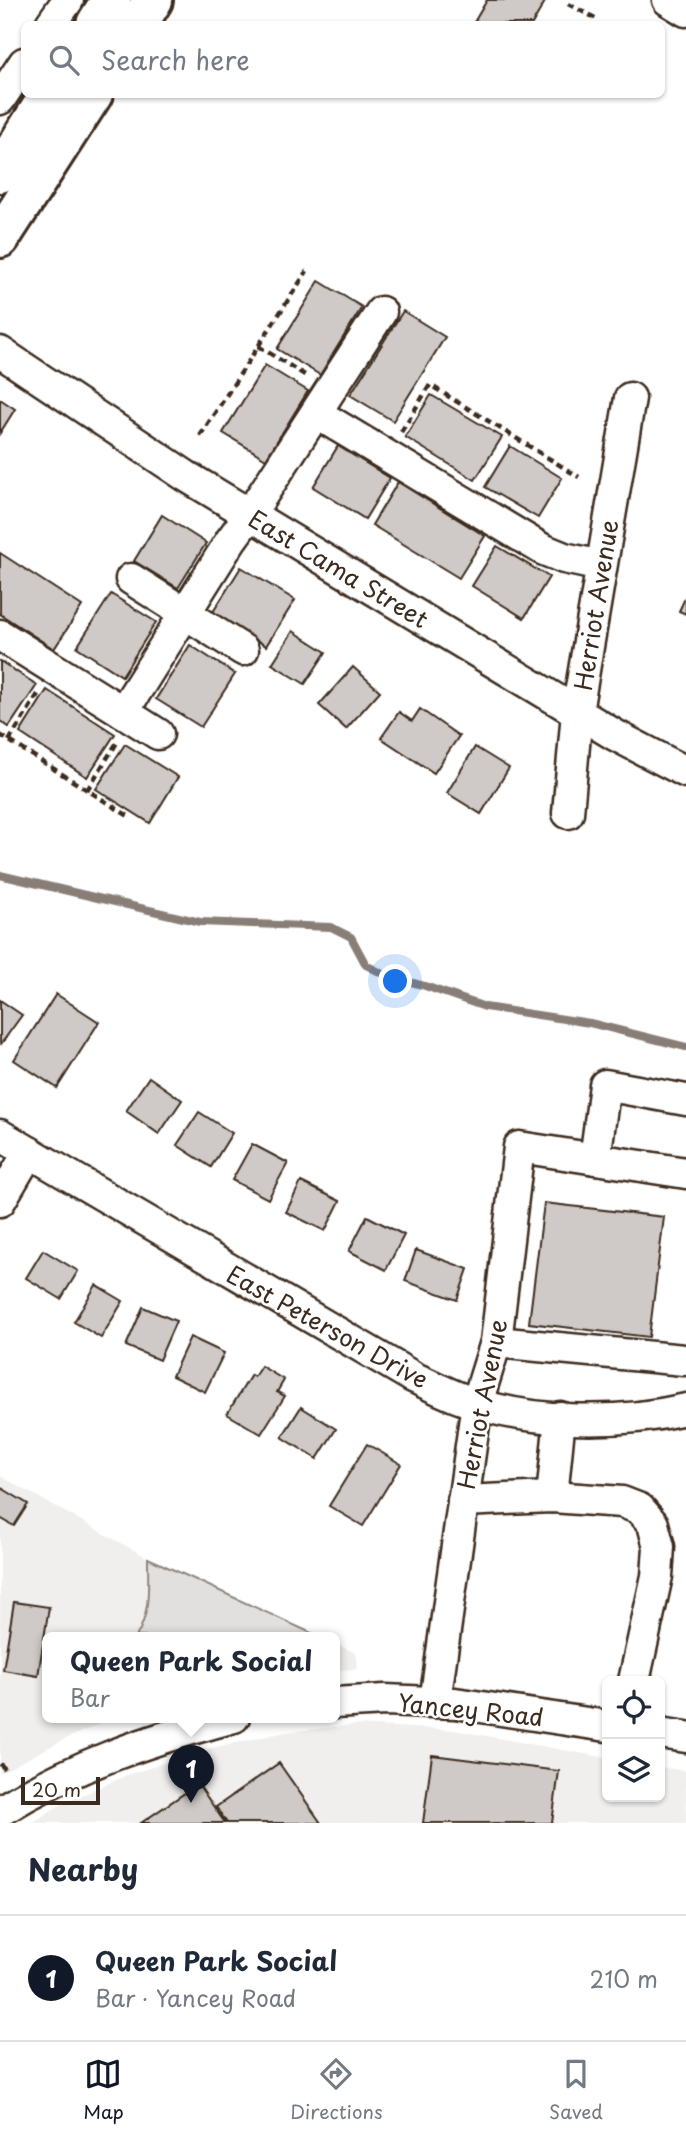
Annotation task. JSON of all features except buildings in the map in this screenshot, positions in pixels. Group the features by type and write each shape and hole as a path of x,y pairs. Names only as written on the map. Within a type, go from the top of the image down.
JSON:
{"main road":[{"path":"98,21 111,0"},
{"path":"140,21 153,0"},
{"path":"0,173 47,98"},
{"path":"1,236 90,98"}],"street":[{"path":"53,21 68,0"},
{"path":"0,99 21,68"},
{"path":"122,723 230,540 250,514 381,312"},
{"name":"East Cama Street","path":"0,352 186,475 615,735 686,772"},
{"name":"Herriot Avenue","path":"568,813 577,712 630,398"},
{"path":"316,413 542,549 564,558 601,566"},
{"path":"131,579 243,650"},
{"path":"0,635 122,723 159,734"},
{"path":"686,1100 605,1085 596,1159 686,1172"},
{"name":"East Peterson Drive","path":"0,1135 413,1377 477,1404 528,1415 560,1417 634,1418 686,1409"},
{"name":"Herriot Avenue","path":"435,1702 477,1404 496,1342 519,1147 596,1159"},
{"path":"0,1201 29,1152"},
{"path":"496,1342 685,1357"},
{"path":"552,1497 560,1417"},
{"path":"463,1501 552,1497 622,1502 640,1509 653,1524 659,1547 657,1576 635,1676"},
{"name":"Yancey Road","path":"340,1703 386,1700 435,1702 602,1725"},
{"path":"0,1811 49,1783 122,1751 212,1723"},
{"path":"665,1734 686,1737"}],"path":[{"path":"568,4 599,20"},
{"path":"201,436 307,271"},
{"path":"258,346 309,378"},
{"path":"399,435 430,385 579,477"},
{"path":"9,741 44,686"},
{"path":"87,790 122,723"},
{"path":"0,735 130,817"},
{"path":"0,1764 5,1769"}],"shaded area":[{"path":"0,1476 148,1558 309,1632 42,1632 42,1723 101,1723 0,1773"},
{"path":"148,1558 309,1632 139,1632 144,1618"},
{"path":"340,1646 356,1653 358,1669 340,1670"},
{"path":"355,1725 454,1730 602,1757 602,1802 665,1802 665,1768 686,1771 686,1823 32,1823 58,1806 127,1775 207,1749 286,1732"}],"waterway":[{"path":"0,875 200,922 331,927 351,937 366,965 385,975 485,1007 590,1023 686,1047"}],"place":[{"name":"Queen Park Social","path":"191,1803"}]}
